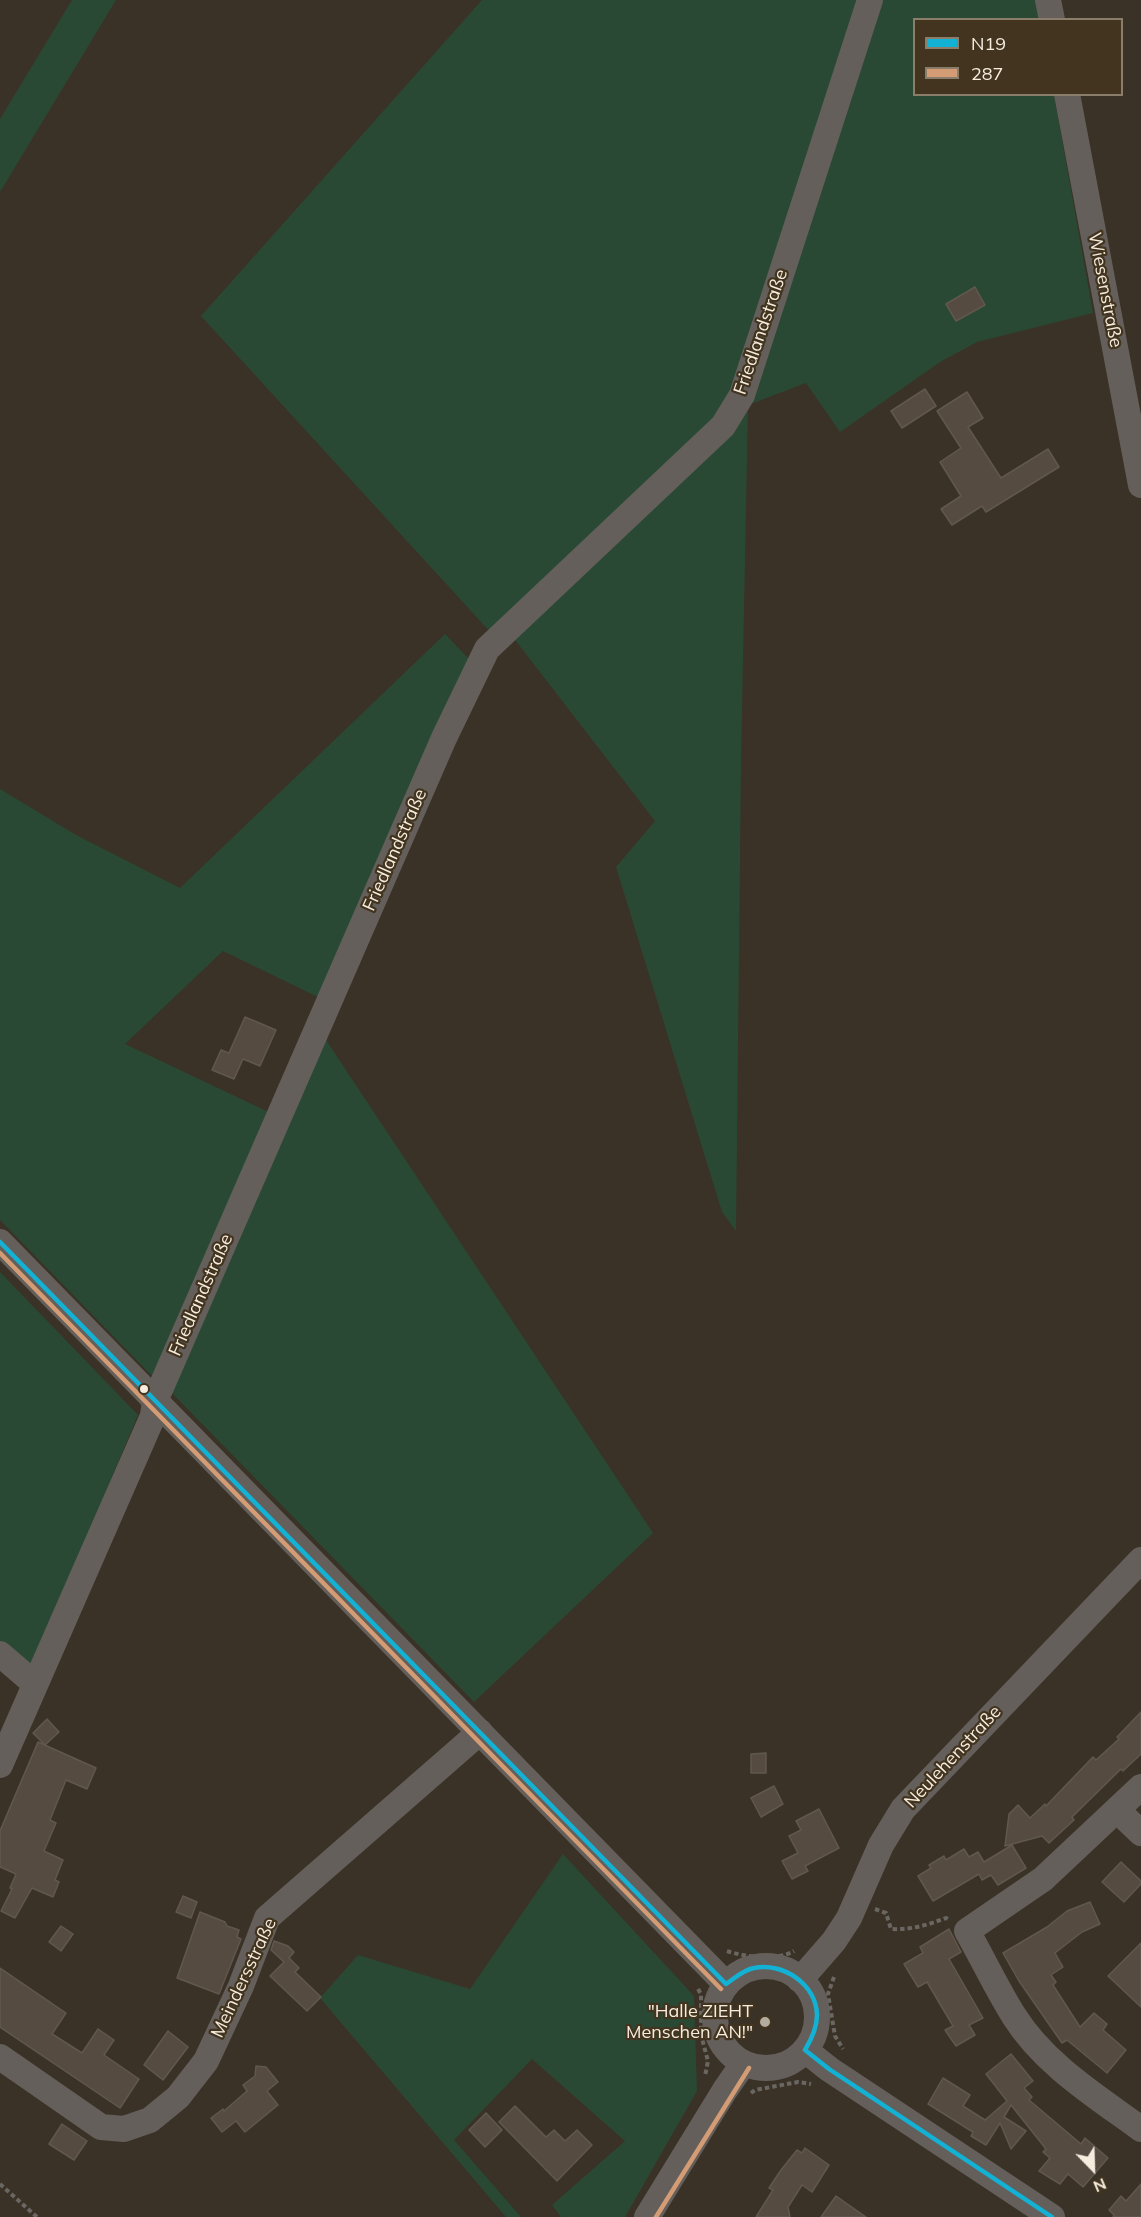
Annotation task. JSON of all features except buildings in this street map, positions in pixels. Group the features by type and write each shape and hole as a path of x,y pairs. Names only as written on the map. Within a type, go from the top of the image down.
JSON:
{"street":[{"name":"Friedlandstraße","path":"0,1765 153,1416 154,1401 444,738 487,649 723,426 742,395 870,0"},
{"path":"1048,0 1052,18"},
{"name":"Wiesenstraße","path":"1066,96 1141,485"},
{"path":"0,1242 726,1984"},
{"name":"Neulehenstraße","path":"800,1980 834,1941 849,1918 881,1845 903,1809 1141,1560"},
{"path":"0,1653 35,1684"},
{"name":"Meindersstraße","path":"0,2057 101,2127 124,2129 150,2120 178,2097 206,2061 241,1986 267,1918 480,1732"},
{"path":"1141,1787 1043,1879 967,1931 1014,2017 1044,2053 1076,2081 1141,2129"},
{"path":"1117,1810 1141,1833"},
{"path":"762,1966 782,1969 800,1980 812,1994 817,2013 814,2033 805,2050 787,2064 765,2068 743,2064 725,2049 715,2028 716,2005 726,1984 742,1972 762,1966"},
{"path":"805,2050 829,2069 1052,2217"},
{"path":"647,2217 743,2064"}],"path":[{"path":"870,1918 874,1909 886,1913 891,1929 905,1929 927,1925 946,1918 967,1931"},
{"path":"727,1951 745,1957 787,1955 800,1947"},
{"path":"840,1968 828,1994 835,2036 843,2049"},
{"path":"695,1982 701,1994 701,2035 708,2061 705,2076"},
{"path":"749,2095 755,2090 798,2082 816,2085"},
{"path":"0,2184 37,2217"}],"green space":[{"path":"72,0 116,0 0,192 0,119"},
{"path":"482,0 859,0 740,374 723,412 492,634 201,316"},
{"path":"877,0 1037,0 1040,18 913,18 913,96 1054,96 1093,313 977,342 940,362 840,432 806,383 748,405 736,1231 722,1212 616,867 655,821 512,636 729,433"},
{"path":"445,634 469,659 324,1000 223,951 125,1044 275,1115 155,1379 0,1220 0,789 76,835 180,888"},
{"path":"326,1040 653,1533 474,1702 169,1390"},
{"path":"0,1272 138,1415 30,1671 0,1643"},
{"path":"563,1854 694,1996 697,2091 625,2217 561,2217 552,2205 625,2141 532,2059 454,2140 521,2217 506,2217 320,1998 358,1955 470,1989"}],"transit line":[{"name":"N19","path":"0,1242 726,1984 743,1972 765,1967 776,1968 796,1978 811,1994 817,2015 813,2033 805,2050 829,2069 1052,2217"},
{"name":"287","path":"0,1253 721,1989"},
{"name":"287","path":"656,2217 749,2068"}],"place":[{"name":"\"Halle ZIEHT Menschen AN!\"","path":"765,2022"}]}
